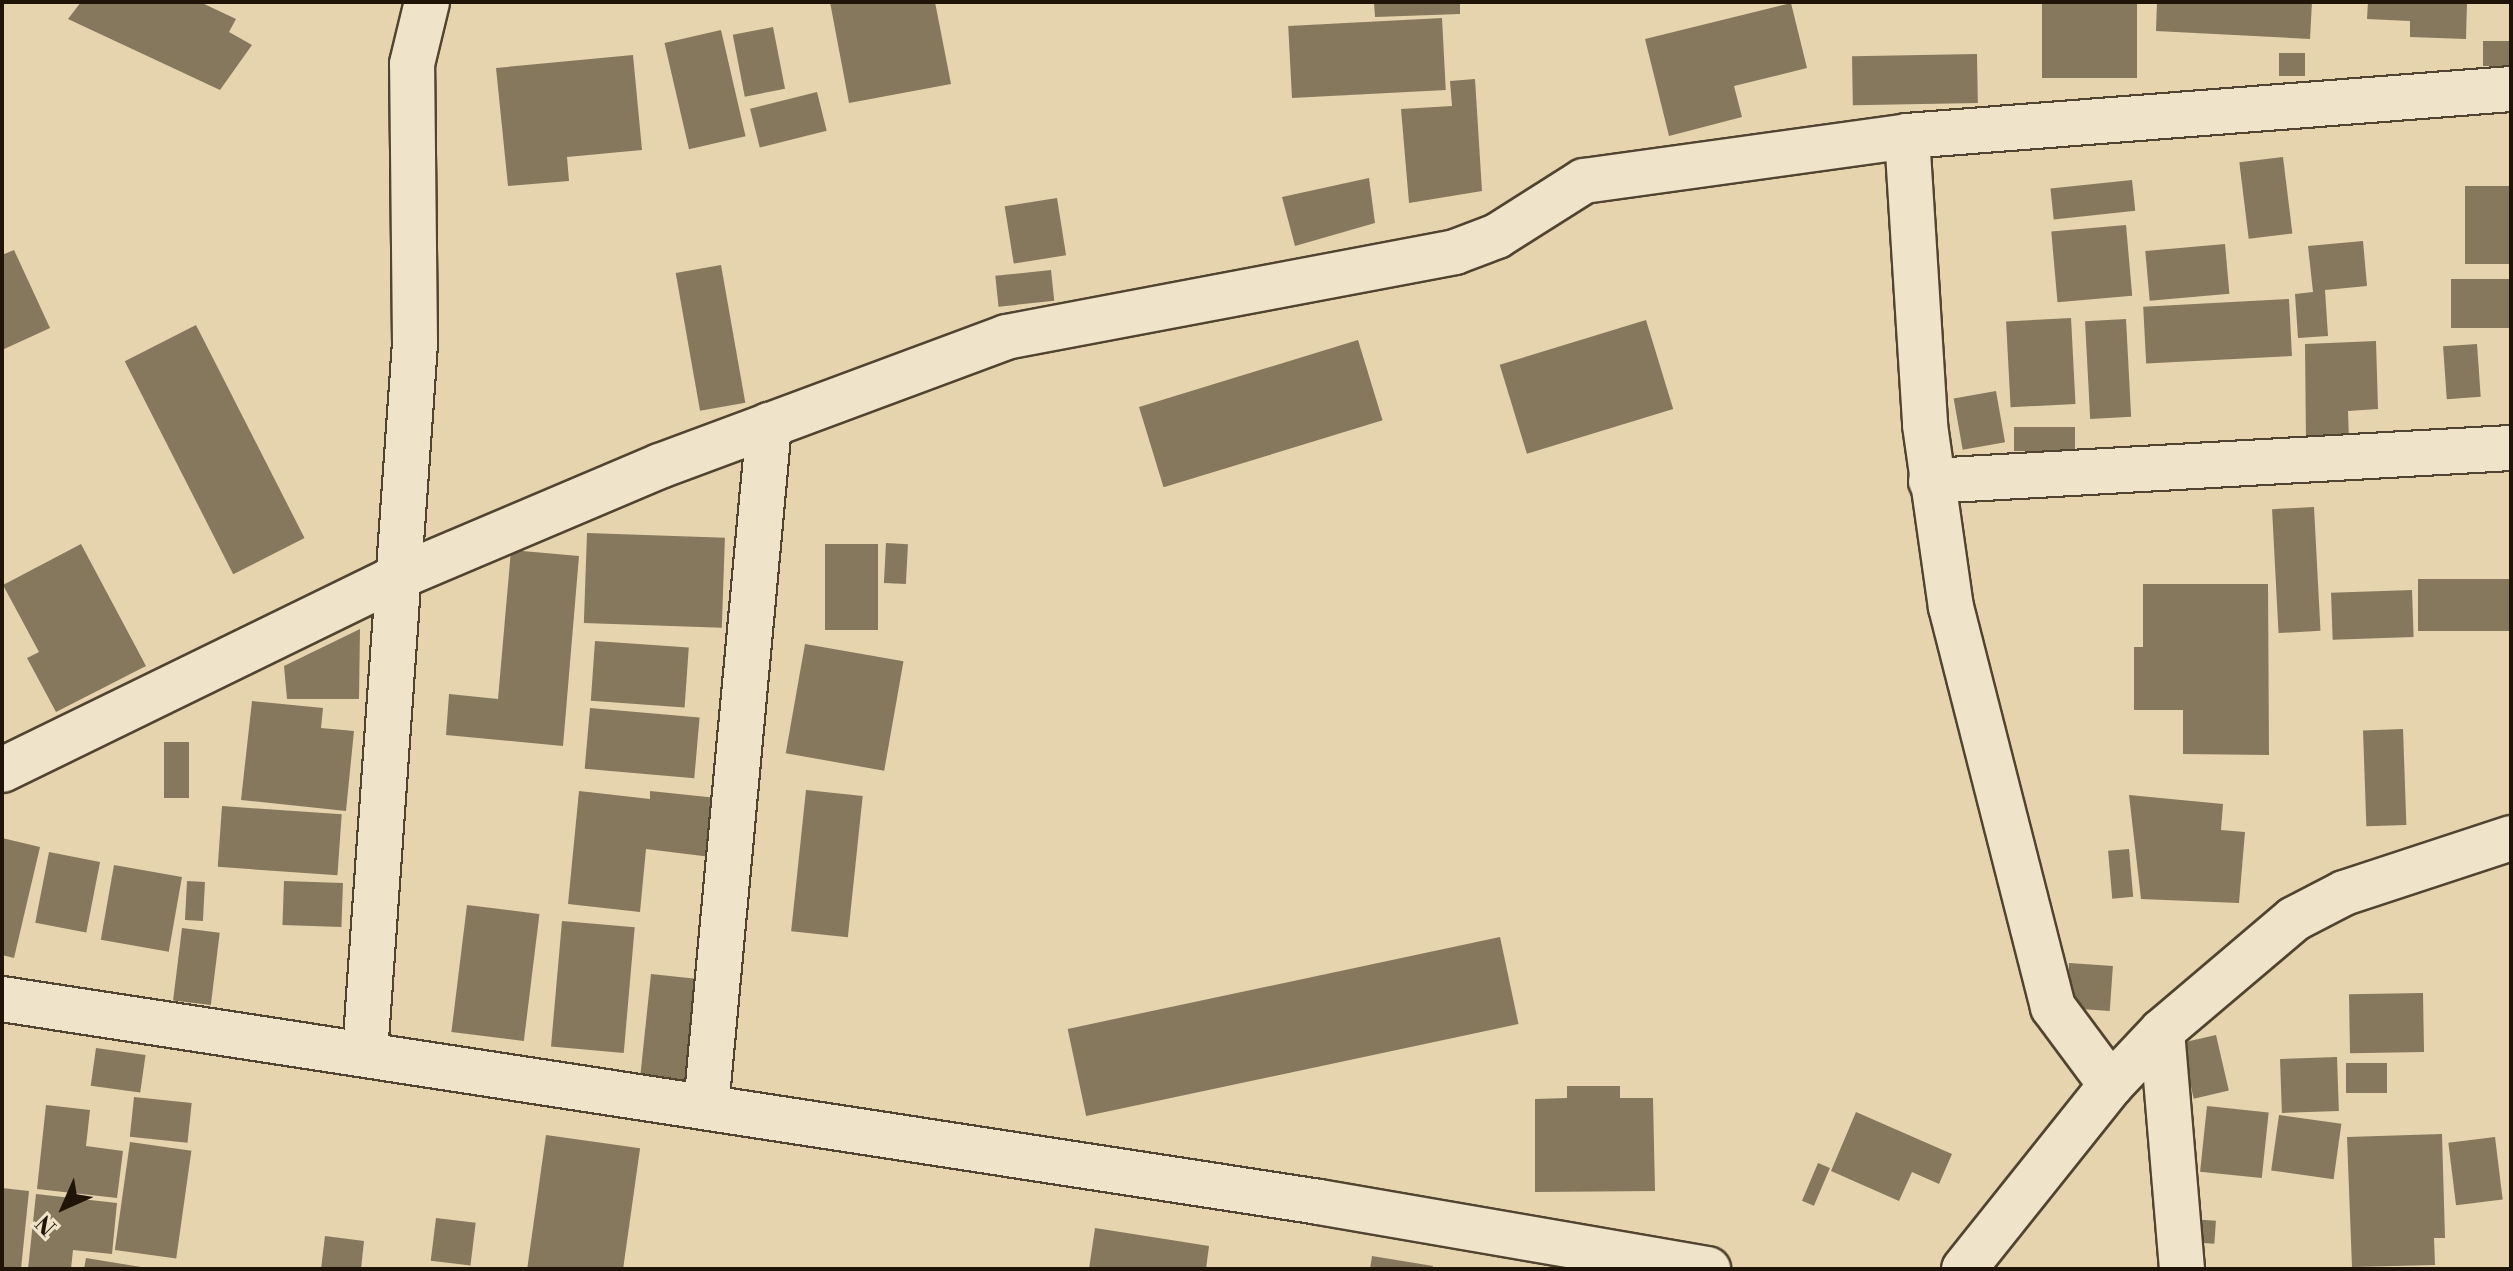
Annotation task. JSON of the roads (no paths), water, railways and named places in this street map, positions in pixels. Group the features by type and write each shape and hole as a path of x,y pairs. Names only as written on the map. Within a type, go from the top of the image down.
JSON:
{"street":[{"path":"365,1053 396,578 415,343 412,64 427,2"},
{"path":"2,770 396,578 769,425 1006,337 1455,252 1497,236 1584,181 1907,136 2511,89"},
{"path":"1907,136 1931,481 1951,607 2053,1007 2111,1085"},
{"path":"706,1107 769,425"},
{"path":"1931,481 2511,448"},
{"path":"1964,1269 2111,1085 2162,1031 2294,919 2344,893 2510,848"},
{"path":"2,999 365,1053 1610,1249 1708,1269"},
{"path":"2162,1031 2182,1269"}]}
